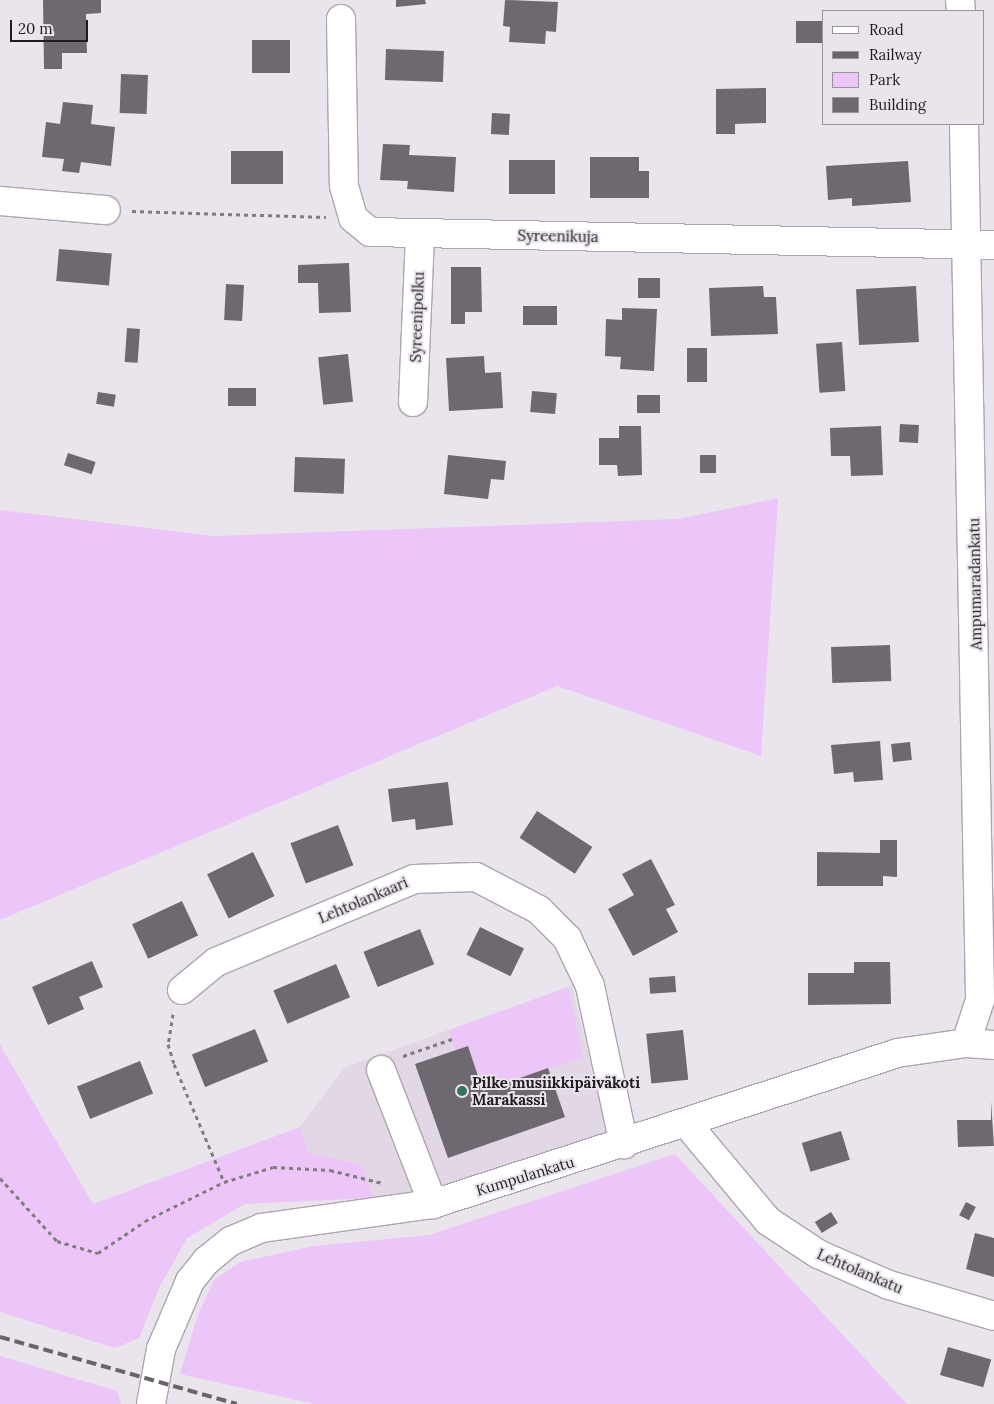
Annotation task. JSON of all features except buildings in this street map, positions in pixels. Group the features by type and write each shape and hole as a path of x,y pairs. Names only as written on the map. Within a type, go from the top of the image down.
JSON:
{"street":[{"path":"341,20 344,186 353,218"},
{"name":"Ampumaradankatu","path":"964,125 981,245 980,1000 966,1043"},
{"path":"0,201 106,210"},
{"name":"Syreenikuja","path":"353,218 370,232 981,245"},
{"name":"Syreenipolku","path":"413,402 420,233"},
{"name":"Lehtolankaari","path":"182,990 216,962 414,879 476,877 539,910 567,938 590,986 624,1144"},
{"name":"Kumpulankatu","path":"150,1404 161,1349 190,1281 206,1261 231,1240 262,1228 426,1206 687,1124 848,1066 897,1053 966,1043 994,1045"},
{"path":"381,1070 426,1206"},
{"name":"Lehtolankatu","path":"687,1124 768,1221 818,1254 889,1285 994,1316"}],"path":[{"path":"106,210 353,218"},
{"path":"182,990 169,1022 168,1044 224,1182"},
{"path":"381,1070 386,1062 452,1039"},
{"path":"0,1178 57,1241 98,1253 145,1221 224,1182 273,1167 330,1170 391,1185 426,1206"}],"shaded area":[{"name":"Pilke musiikkipäiväkoti Marakassi","path":"572,986 607,1133 432,1191 374,1198 361,1164 309,1153 300,1127 345,1067"}],"green space":[{"path":"778,498 761,756 557,686 0,920 0,510 213,536 678,519"},
{"path":"568,987 583,1057 483,1091 468,1046 455,1050 449,1030"},
{"path":"0,1045 93,1204 300,1127 309,1153 361,1164 374,1198 245,1204 187,1238 159,1288 139,1338 115,1348 0,1312"},
{"path":"675,1154 907,1404 314,1404 180,1374 197,1317 214,1280 240,1262 314,1246 429,1235"},
{"path":"0,1356 117,1391 121,1404 0,1404"}],"railway":[{"path":"0,1337 237,1404"}],"place":[{"name":"Pilke musiikkipäiväkoti Marakassi","path":"462,1091"}]}
